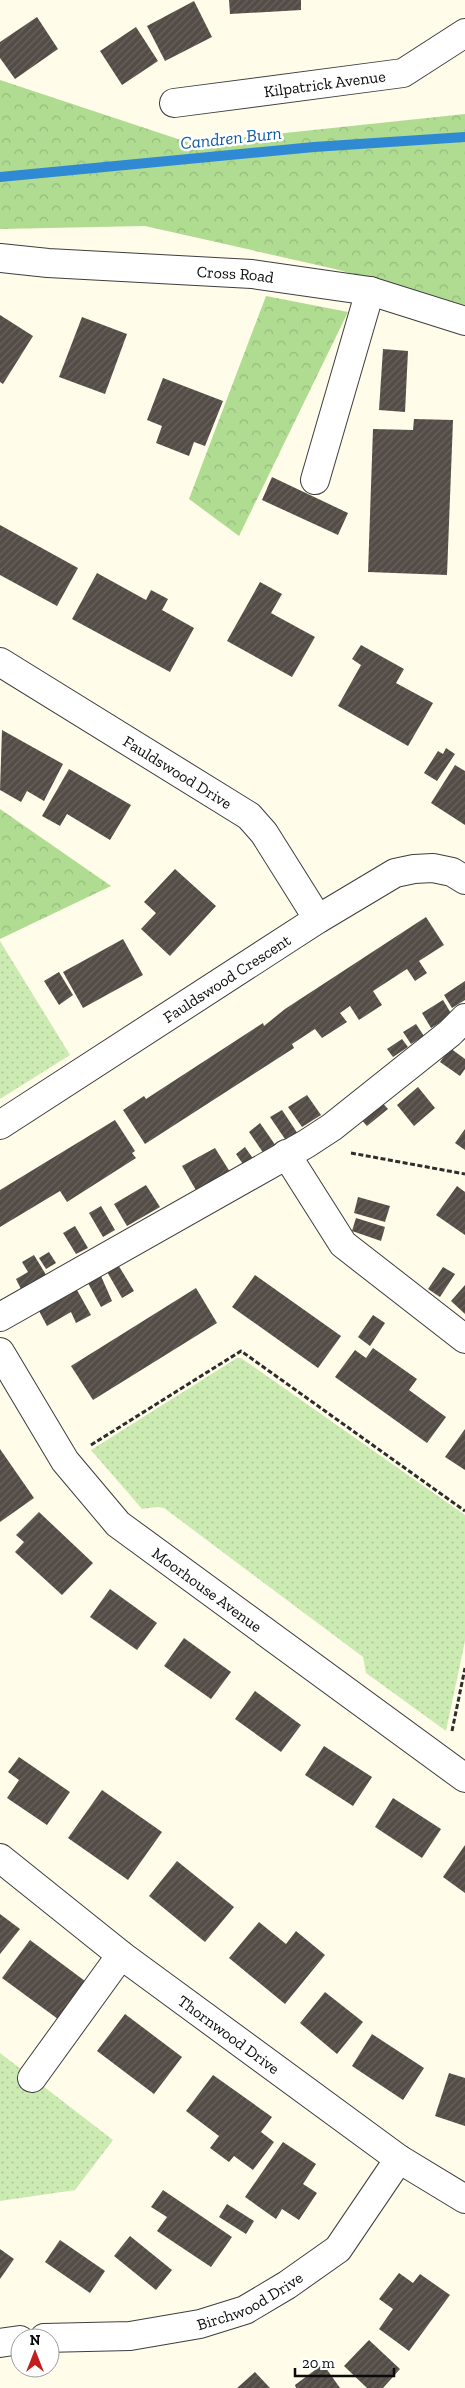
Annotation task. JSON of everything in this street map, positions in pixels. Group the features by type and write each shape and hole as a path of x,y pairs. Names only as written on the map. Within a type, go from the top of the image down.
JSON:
{"street":[{"name":"Kilpatrick Avenue","path":"174,104 404,72 465,33"},
{"name":"Cross Road","path":"0,258 48,263 252,274 370,292 465,321"},
{"path":"315,480 370,292"},
{"name":"Fauldswood Drive","path":"0,662 249,816 264,833 318,919"},
{"name":"Fauldswood Crescent","path":"0,1126 318,919 395,873 433,868 452,872 465,880"},
{"path":"0,1317 332,1127 465,1018"},
{"path":"296,1149 343,1244 465,1339"},
{"name":"Moorhouse Avenue","path":"0,1352 65,1461 118,1524 455,1772"},
{"name":"Thornwood Drive","path":"0,1858 121,1955 398,2159 465,2199"},
{"path":"32,2078 121,1955"},
{"name":"Birchwood Drive","path":"60,2338 130,2336 200,2324 245,2310 287,2285 338,2250 398,2159"}],"path":[{"path":"296,1149 465,1174"},
{"path":"65,1461 241,1351 465,1511"},
{"path":"455,1772 465,1668"}],"green space":[{"path":"0,80 190,143 465,114 465,306 335,269 145,226 0,229"},
{"path":"266,296 348,312 239,536 189,499"},
{"path":"0,809 111,886 0,939"},
{"path":"0,941 70,1055 0,1099"},
{"path":"237,1358 241,1358 465,1515 465,1641 446,1731 366,1673 363,1657 164,1508 142,1509 91,1450"},
{"path":"0,2053 113,2140 75,2190 0,2201"}],"building":[{"path":"229,0 301,0 301,10 230,14"},
{"path":"194,1 212,37 165,61 147,26"},
{"path":"37,17 58,49 15,79 0,58 0,42"},
{"path":"136,27 158,61 122,85 100,51"},
{"path":"0,315 33,336 3,384 0,382"},
{"path":"82,317 127,334 105,394 59,377"},
{"path":"383,349 408,351 405,412 379,410"},
{"path":"163,378 223,401 205,446 194,442 189,456 156,443 162,426 147,420"},
{"path":"414,419 453,420 447,575 368,572 373,429 413,430"},
{"path":"272,477 348,513 338,535 262,500"},
{"path":"0,525 78,568 57,606 0,575"},
{"path":"97,573 146,600 151,590 168,599 162,610 194,628 170,672 72,619"},
{"path":"260,582 282,594 271,613 315,637 292,677 227,641"},
{"path":"361,645 404,669 396,683 433,703 408,746 338,706 361,665 352,659"},
{"path":"2,730 63,764 44,801 27,791 21,802 0,790"},
{"path":"446,748 455,754 437,781 424,773 438,751 443,754"},
{"path":"455,765 465,771 465,825 431,803"},
{"path":"69,769 131,805 110,840 67,814 60,826 42,816"},
{"path":"175,869 216,906 170,956 141,929 156,913 144,902"},
{"path":"426,917 444,945 419,961 427,973 415,981 407,969 373,991 382,1005 359,1020 350,1006 340,1013 347,1022 322,1038 315,1029 292,1044 294,1048 145,1144 123,1110 144,1096 146,1099 263,1023 264,1026 285,1009"},
{"path":"123,939 143,975 83,1008 63,972"},
{"path":"59,972 73,995 59,1005 44,981"},
{"path":"465,981 465,1000 452,1008 444,995"},
{"path":"443,1000 452,1015 431,1028 422,1013"},
{"path":"416,1024 424,1036 411,1044 403,1032"},
{"path":"402,1039 408,1047 393,1057 387,1049"},
{"path":"450,1048 465,1059 465,1069 460,1076 440,1062"},
{"path":"418,1087 435,1108 414,1126 397,1105"},
{"path":"307,1095 321,1115 302,1127 288,1107"},
{"path":"379,1099 388,1109 367,1126 358,1116"},
{"path":"282,1110 298,1134 287,1142 270,1117"},
{"path":"115,1120 135,1151 132,1153 136,1158 67,1202 60,1191 0,1227 0,1190"},
{"path":"260,1123 276,1146 264,1154 249,1132"},
{"path":"465,1129 465,1150 455,1143"},
{"path":"245,1147 254,1160 245,1167 236,1154"},
{"path":"215,1148 230,1172 197,1192 182,1166"},
{"path":"146,1185 160,1207 127,1226 114,1204"},
{"path":"457,1186 465,1192 465,1235 436,1215"},
{"path":"358,1197 390,1206 385,1222 354,1213"},
{"path":"101,1206 115,1230 103,1237 89,1213"},
{"path":"356,1218 385,1227 381,1241 352,1231"},
{"path":"75,1226 88,1248 76,1254 63,1233"},
{"path":"49,1252 56,1263 46,1269 39,1258"},
{"path":"34,1255 48,1278 23,1293 16,1279 28,1272 22,1262"},
{"path":"117,1263 134,1291 122,1298 106,1270"},
{"path":"443,1267 455,1274 440,1297 428,1289"},
{"path":"255,1275 341,1336 318,1368 232,1307"},
{"path":"101,1276 112,1301 101,1307 88,1283"},
{"path":"465,1285 465,1314 451,1301"},
{"path":"196,1288 217,1323 93,1400 71,1366"},
{"path":"77,1290 91,1315 76,1323 71,1312 47,1326 39,1311"},
{"path":"373,1315 385,1323 370,1346 358,1337"},
{"path":"373,1348 417,1379 409,1390 446,1417 427,1443 335,1377 355,1350 366,1358"},
{"path":"465,1429 465,1470 445,1457"},
{"path":"0,1449 34,1498 0,1522"},
{"path":"39,1512 93,1563 62,1595 15,1552 24,1542 16,1535"},
{"path":"110,1589 157,1623 137,1650 90,1617"},
{"path":"184,1638 231,1672 211,1699 164,1666"},
{"path":"255,1691 301,1725 281,1752 235,1719"},
{"path":"324,1746 372,1777 353,1806 305,1775"},
{"path":"19,1757 70,1792 47,1825 7,1798 19,1780 8,1772"},
{"path":"102,1790 162,1832 128,1880 68,1838"},
{"path":"393,1798 441,1829 422,1858 375,1827"},
{"path":"465,1845 465,1893 443,1877"},
{"path":"177,1861 234,1907 205,1942 149,1896"},
{"path":"0,1914 20,1929 0,1954"},
{"path":"259,1922 286,1944 296,1931 325,1955 285,2004 229,1958"},
{"path":"30,1940 89,1984 73,2030 2,1978"},
{"path":"325,1992 363,2022 337,2054 300,2023"},
{"path":"125,2014 182,2057 154,2094 97,2051"},
{"path":"372,2034 424,2068 403,2100 352,2066"},
{"path":"449,2073 465,2078 465,2126 435,2116"},
{"path":"213,2075 272,2117 261,2132 274,2142 253,2170 234,2156 229,2162 210,2148 219,2136 186,2111"},
{"path":"283,2142 316,2164 303,2184 317,2193 299,2220 282,2209 276,2219 245,2197"},
{"path":"163,2190 232,2237 211,2267 157,2231 167,2217 151,2207"},
{"path":"227,2204 254,2221 246,2234 219,2217"},
{"path":"130,2236 172,2270 156,2290 114,2256"},
{"path":"60,2240 105,2271 90,2293 45,2262"},
{"path":"0,2249 14,2259 0,2279"},
{"path":"399,2273 413,2283 420,2274 450,2295 409,2351 379,2329 393,2309 379,2299"},
{"path":"369,2340 400,2369 383,2388 367,2388 344,2366"},
{"path":"323,2364 340,2388 296,2388 295,2385"},
{"path":"255,2372 270,2388 237,2388"}],"waterway":[{"name":"Candren Burn","path":"0,177 314,147 465,137"}]}
